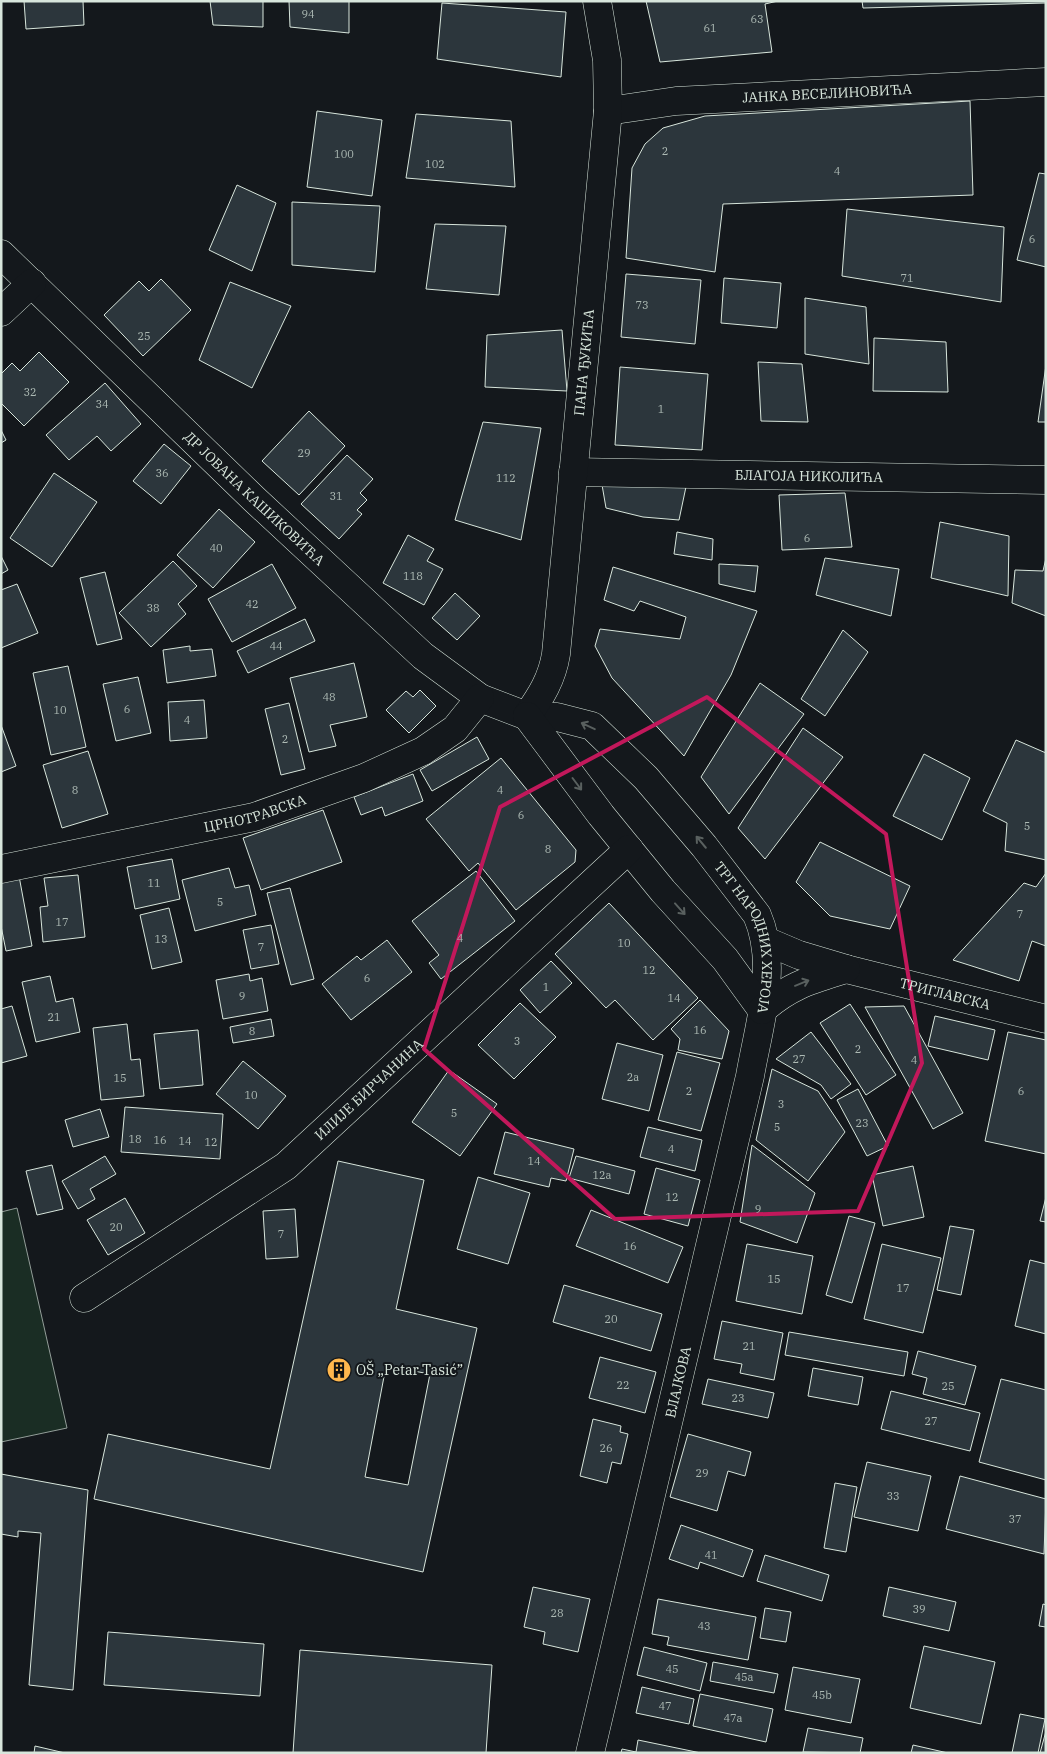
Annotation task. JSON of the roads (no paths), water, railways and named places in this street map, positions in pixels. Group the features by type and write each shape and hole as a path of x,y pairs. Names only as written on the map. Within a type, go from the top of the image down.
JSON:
{"street":[{"name":"ПАНА ЂУКИЋА","path":"527,716 546,688 553,671 573,472 608,111 607,60 597,1"},
{"name":"ЈАНКА ВЕСЕЛИНОВИЋА","path":"608,111 676,101 1046,82"},
{"name":"ДР ЈОВАНА КАШИКОВИЋА","path":"1,254 254,499 416,650 480,698 527,716"},
{"path":"1,312 32,283"},
{"name":"БЛАГОЈА НИКОЛИЋА","path":"573,472 1046,480"},
{"name":"ЦРНОТРАВСКА","path":"1,869 254,817 364,778 423,751 455,729 480,698"},
{"name":"ТРГ НАРОДНИХ ХЕРОЈА","path":"527,716 629,848 725,959 762,1010"},
{"name":"ТРГ НАРОДНИХ ХЕРОЈА","path":"527,716 558,717 592,726 646,778 704,846 757,915 766,941 768,965 762,1010"},
{"name":"ИЛИЈЕ БИРЧАНИНА","path":"84,1298 286,1166 629,848"},
{"name":"ТРИГЛАВСКА","path":"766,941 799,955 846,969 1046,1019"},
{"path":"762,1010 780,993 846,969"},
{"name":"ВЛАЈКОВА","path":"590,1753 745,1095 762,1010"}],"place":[{"name":"OŠ „Petar Tasić”","path":"339,1370"}]}
